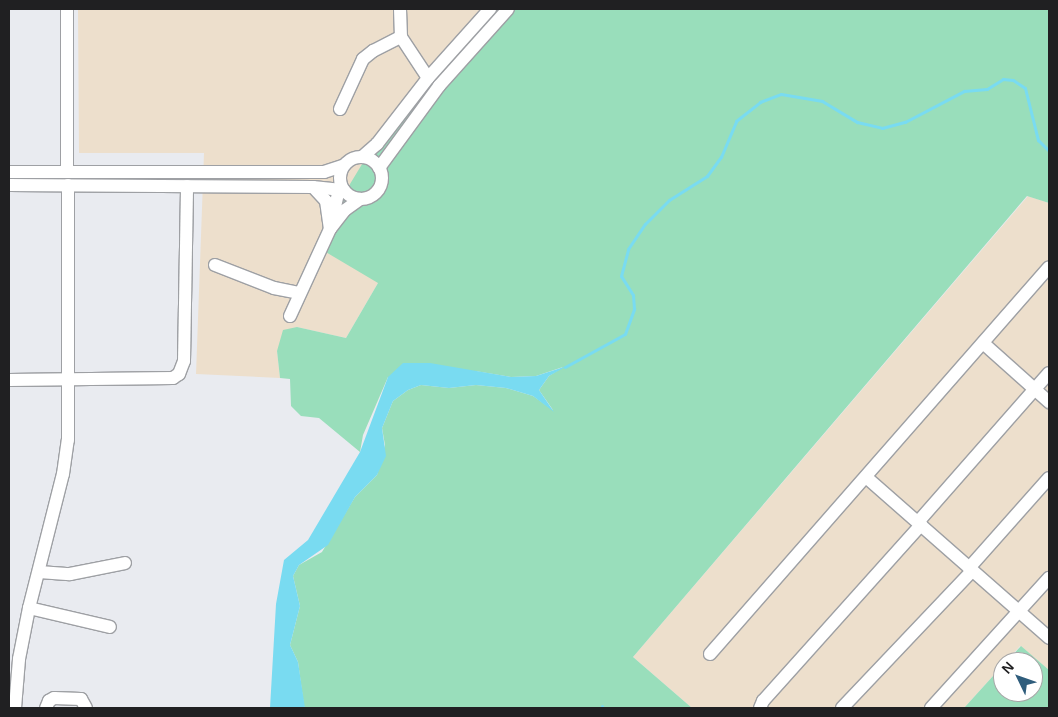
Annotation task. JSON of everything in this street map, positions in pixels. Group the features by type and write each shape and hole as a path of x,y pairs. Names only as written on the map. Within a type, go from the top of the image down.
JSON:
{"street":[{"path":"66,9 67,172"},
{"path":"400,9 400,38 428,78"},
{"path":"362,157 377,144 428,78 490,9"},
{"path":"379,168 439,86 508,9"},
{"path":"340,109 363,60 373,51 400,38"},
{"path":"9,172 324,172 343,166 353,158 362,157 374,162 379,168 381,181 378,189 372,195 360,199 345,210 330,229"},
{"path":"290,316 330,229 341,190 340,178 343,166"},
{"path":"15,708 19,659 28,608 63,474 68,440 68,185"},
{"path":"9,186 313,187 341,190 360,199"},
{"path":"9,380 173,378 183,369 187,186"},
{"path":"313,187 326,201 330,229"},
{"path":"215,265 274,288 299,294"},
{"path":"710,654 1049,267"},
{"path":"982,343 1049,402"},
{"path":"760,708 762,701 919,524 1049,373"},
{"path":"866,478 1049,638"},
{"path":"842,708 970,569 1049,478"},
{"path":"38,572 70,574 125,563"},
{"path":"931,708 1049,578"},
{"path":"28,608 110,627"},
{"path":"46,708 49,701 54,698 81,699 86,708"}],"shaded area":[{"path":"78,9 491,9 378,283 346,338 297,327 277,351 280,378 196,374 204,153 79,153"},
{"path":"1028,196 1049,203 1049,670 1043,665 1043,652 1027,652 1020,646 1015,652 993,652 993,676 964,708 692,708 633,657"}],"green space":[{"path":"491,9 1049,9 1049,203 1027,196 633,657 692,708 305,708 304,706 298,662 290,645 300,606 293,576 299,565 322,552 355,497 377,475 385,445 382,428 393,401 408,390 421,385 449,388 476,385 506,388 533,396 553,410 539,390 549,376 563,367 536,376 511,377 475,371 388,377 363,435 360,452 319,418 301,416 291,406 290,379 280,378 277,351 283,330 297,327 346,338 378,283 324,251 350,184 370,151"},
{"path":"1021,646 1028,652 1015,652"},
{"path":"1043,665 1049,670 1049,708 964,708 993,676 993,702 1043,702"}],"water":[{"path":"403,363 430,363 511,377 536,376 567,366 549,376 539,390 554,412 533,396 506,388 476,385 449,388 421,385 408,390 393,401 382,428 386,456 377,475 355,497 328,545 299,565 293,576 300,606 290,645 298,662 305,708 270,708 276,604 284,560 308,540 360,452 388,377"}],"waterway":[{"path":"565,367 625,334 634,309 633,295 621,276 628,249 645,224 669,200 707,176 721,157 736,121 760,102 781,94 822,101 857,122 882,128 905,122 964,91 987,89 1003,79 1013,80 1025,88 1038,140 1049,151"}]}
